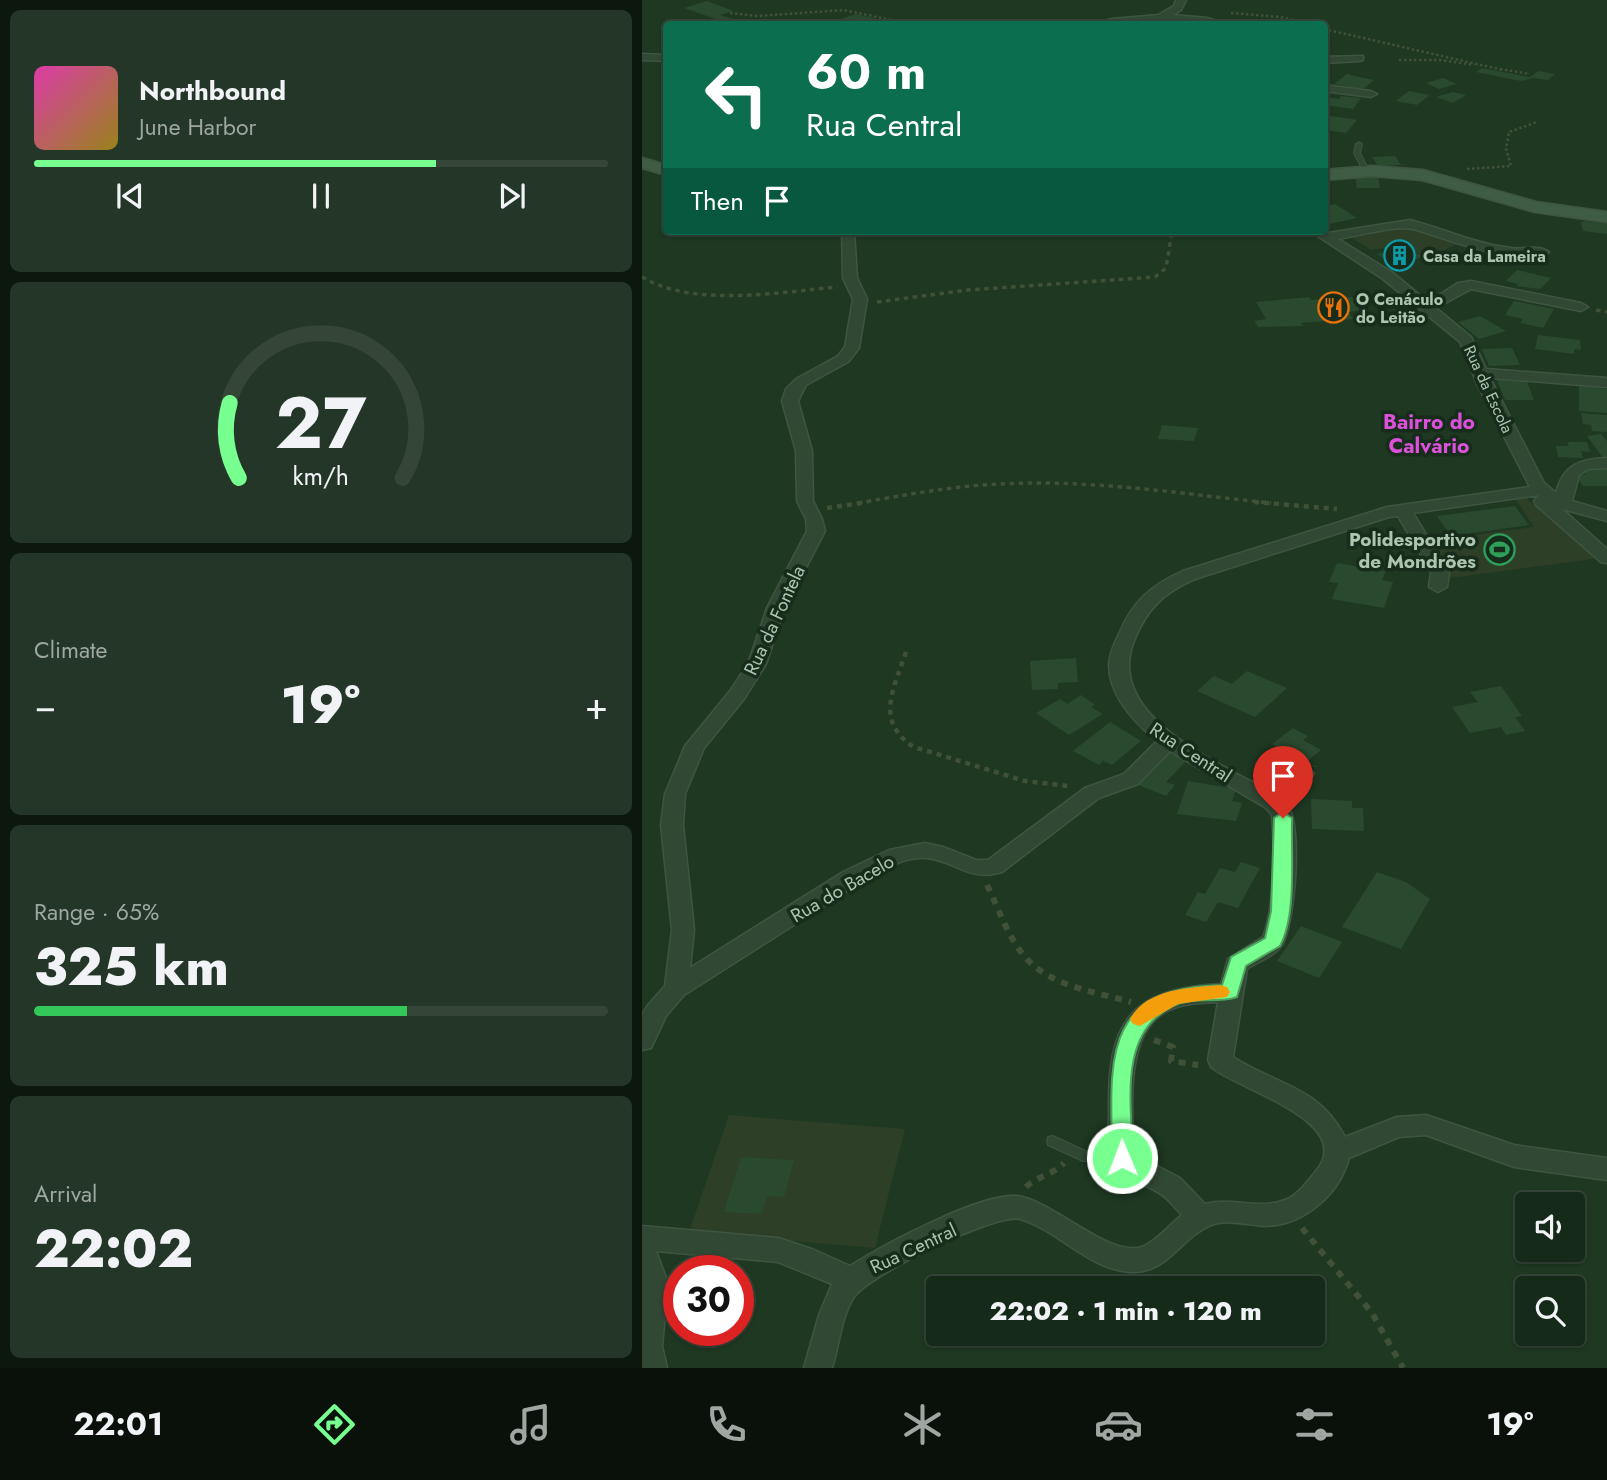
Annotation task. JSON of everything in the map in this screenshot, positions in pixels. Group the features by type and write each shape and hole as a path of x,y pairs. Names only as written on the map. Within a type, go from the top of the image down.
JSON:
{"main road":[{"path":"642,163 663,169"},
{"path":"1328,175 1366,171 1423,175 1535,206 1607,217"}],"street":[{"path":"1157,19 1178,8 1181,0"},
{"path":"1133,21 1200,21"},
{"path":"642,57 663,58"},
{"path":"1328,58 1359,58"},
{"path":"1328,89 1371,94"},
{"path":"1328,233 1410,224 1486,248 1515,253 1542,252"},
{"name":"Rua da Fontela","path":"676,989 683,930 672,825 675,794 695,746 737,695 759,658 776,608 816,530 804,495 804,451 792,413 791,397 804,379 849,354 853,344 859,295 852,285 848,235"},
{"name":"Rua da Escola","path":"1323,235 1388,276 1466,340 1528,471 1542,490 1545,506 1607,558"},
{"path":"1427,307 1463,286 1472,285 1581,307"},
{"path":"1481,373 1607,383"},
{"path":"1563,505 1567,478 1572,470 1583,464 1607,463"},
{"path":"1542,490 1563,505 1607,516"},
{"name":"Rua Central","path":"1277,806 1169,741 1141,716 1126,692 1119,674 1120,653 1137,611 1146,600 1172,583 1214,566 1378,514 1542,490"},
{"path":"1402,509 1440,572 1438,587"},
{"path":"979,869 999,864 1100,790 1131,779 1169,741"},
{"path":"1011,1207 1032,1212 1126,1260 1153,1256 1200,1217 1218,1212 1287,1212 1303,1203 1329,1175 1336,1164 1338,1151 1333,1138 1305,1105 1221,1063 1220,1056 1230,992 1238,962 1269,945 1275,937 1280,911 1284,823 1277,806"},
{"name":"Rua do Bacelo","path":"642,1041 656,1012 676,989 853,878 902,854 932,849 979,869"},
{"path":"1200,1217 1170,1186 1128,1164 1122,1158 1121,1069 1124,1051 1132,1031 1137,1022 1152,1008 1183,994 1230,992"},
{"path":"1338,1151 1397,1128 1427,1125 1514,1156 1607,1169"},
{"name":"Rua Central","path":"818,1368 838,1303 852,1280 867,1268 901,1252 990,1212 1011,1207"},
{"path":"642,1238 778,1250 802,1257 852,1280"},
{"path":"642,1250 654,1283 648,1346 653,1368"}],"lane":[{"path":"1358,144 1357,153 1366,171"},
{"path":"1053,1141 1088,1157 1122,1158"}],"path":[{"path":"730,13 757,16 839,10 895,21"},
{"path":"1328,30 1362,40 1448,55 1503,70"},
{"path":"1399,60 1440,60 1530,74"},
{"path":"1462,169 1511,166 1506,149 1509,132 1537,121"},
{"path":"859,304 968,290 1155,277 1166,268 1171,235"},
{"path":"642,277 658,286 719,295 852,285"},
{"path":"809,511 1015,483 1209,495 1344,510"},
{"path":"906,652 889,708 890,726 901,740 914,747 1025,781 1100,790"},
{"path":"1277,806 1304,795 1312,784 1315,766"},
{"path":"979,869 1020,948 1032,963 1045,973 1074,985 1152,1008"},
{"path":"1132,1031 1172,1047 1171,1061 1208,1066 1220,1056"},
{"path":"1011,1207 1033,1179 1056,1173 1073,1152"},
{"path":"1287,1212 1340,1271 1372,1313 1403,1368"}],"green space":[{"path":"1407,226 1459,243 1426,259 1406,247 1388,251 1382,248 1371,250 1349,236"},
{"name":"Polidesportivo de Mondrões","path":"1523,496 1593,552 1593,559 1450,578 1428,541 1534,527 1514,497"},
{"path":"729,1115 905,1129 875,1248 689,1232"}],"building":[{"path":"707,1 734,11 720,15 733,19 721,21 684,8"},
{"path":"856,14 885,21 834,21"},
{"path":"1482,68 1530,77 1538,71 1555,74 1548,80 1533,78 1521,81 1476,72"},
{"path":"1347,74 1374,80 1363,89 1334,84"},
{"path":"1443,78 1457,84 1439,89 1426,83"},
{"path":"1409,91 1430,95 1417,105 1396,101"},
{"path":"1453,92 1466,95 1453,103 1436,97"},
{"path":"1341,96 1361,98 1353,109 1328,106 1328,98 1339,99"},
{"path":"1328,116 1357,120 1346,133 1328,131"},
{"path":"1395,156 1401,165 1378,166 1372,157"},
{"path":"1355,176 1378,177 1380,188 1357,188"},
{"path":"1335,204 1357,218 1329,224 1328,205"},
{"path":"1581,222 1607,223 1607,234 1583,231"},
{"name":"Casa da Lameira","path":"1406,247 1423,257 1393,265 1377,254"},
{"path":"1517,270 1551,278 1540,289 1517,286 1518,284 1506,281"},
{"path":"1309,297 1311,300 1352,297 1361,310 1349,312 1353,319 1301,323 1303,326 1258,327 1254,321 1266,319 1256,302"},
{"path":"1514,301 1554,309 1543,328 1520,323 1523,319 1505,315"},
{"path":"1480,316 1506,331 1479,339 1458,322"},
{"path":"1538,335 1580,340 1581,350 1574,349 1574,354 1535,349"},
{"path":"1512,348 1520,365 1489,366 1482,349"},
{"path":"1526,379 1534,400 1505,400 1497,380"},
{"path":"1579,386 1607,389 1607,413 1579,411"},
{"path":"1581,413 1607,415 1607,432 1592,431 1591,425 1583,424"},
{"path":"1162,425 1198,428 1194,441 1158,439"},
{"path":"1601,434 1607,441 1607,457 1603,458 1587,436"},
{"path":"1567,442 1587,442 1590,452 1581,451 1583,458 1558,457 1556,446 1569,446"},
{"path":"1607,468 1607,486 1583,486 1576,477 1586,474 1583,471"},
{"path":"1515,506 1529,525 1451,536 1437,516"},
{"path":"1337,563 1386,571 1382,580 1393,582 1384,608 1332,599 1338,583 1329,582"},
{"path":"1076,658 1078,682 1058,683 1058,689 1032,690 1030,661"},
{"path":"1247,671 1287,688 1255,717 1197,691 1214,676 1232,684"},
{"path":"1501,686 1522,716 1515,717 1525,731 1506,735 1501,727 1470,733 1452,707 1478,702 1470,692"},
{"path":"1081,695 1095,705 1091,707 1103,714 1069,735 1036,713 1060,699 1067,704"},
{"path":"1110,722 1141,741 1112,765 1103,761 1099,765 1073,751"},
{"path":"1293,728 1308,736 1303,740 1321,750 1305,763 1272,744"},
{"path":"1168,750 1189,758 1166,782 1175,785 1166,796 1136,784"},
{"path":"1188,781 1236,789 1232,801 1242,803 1236,821 1177,814"},
{"path":"1311,799 1352,801 1352,808 1363,808 1364,831 1312,829"},
{"path":"1241,862 1260,868 1238,908 1218,902 1206,922 1185,915 1198,892 1205,894 1220,868 1235,872"},
{"path":"1377,872 1406,882 1430,899 1401,949 1342,927"},
{"path":"1301,926 1342,942 1319,978 1277,961"},
{"path":"741,1157 794,1160 784,1197 767,1196 762,1214 724,1212"}],"slow traffic":[{"path":"1140,1019 1166,1000 1190,993 1220,992"}],"place":[{"name":"Casa da Lameira","path":"1400,256"},
{"name":"O Cenáculo do Leitão","path":"1333,308"},
{"name":"Polidesportivo de Mondrões","path":"1499,550"}],"district":[{"name":"Bairro do Calvário","path":"1429,434"}],"route":[{"path":"1122,1158 1121,1069 1130,1035 1142,1016 1166,1000 1190,993 1230,992 1238,962 1273,941 1280,911 1283,818"}]}
